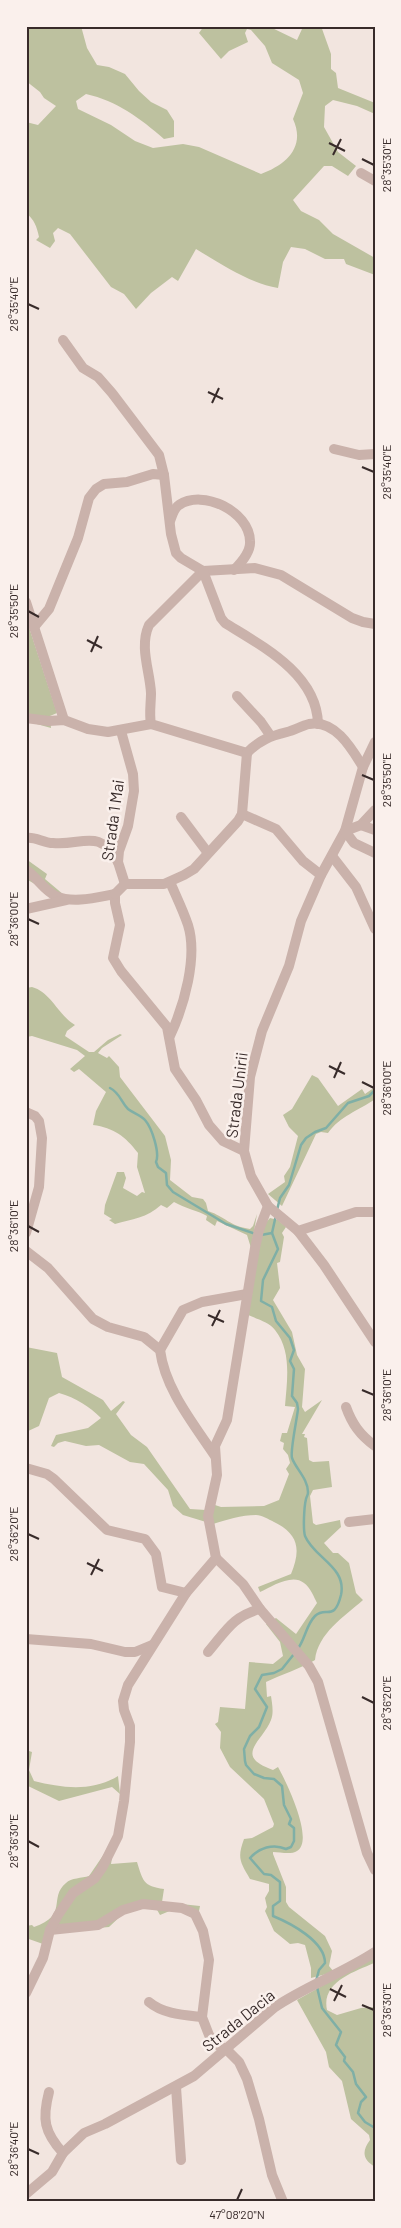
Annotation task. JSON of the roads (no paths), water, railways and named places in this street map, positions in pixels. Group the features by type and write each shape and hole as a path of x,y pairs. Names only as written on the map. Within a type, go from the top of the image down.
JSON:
{"street":[{"path":"361,173 375,181"},
{"path":"63,340 83,368 98,377 112,393 160,455 169,523 176,552 181,558 203,571 254,568 281,575 352,618 375,624"},
{"path":"334,449 359,455 375,454"},
{"path":"34,627 48,609 78,538 89,498 96,489 104,484 127,482 152,474 164,475"},
{"path":"169,523 177,506 192,499 203,500 231,510 241,519 248,530 251,542 241,562 234,570"},
{"path":"203,571 221,618 225,623 294,670 310,695 316,709 318,724"},
{"path":"151,724 151,694 144,649 147,630 149,625 203,571"},
{"path":"26,602 64,720"},
{"path":"236,696 261,722 270,735"},
{"path":"26,718 49,721 64,720 99,731 122,731 151,724 247,753"},
{"path":"322,875 303,861 276,829 242,814 247,753 270,735 289,732 309,724 318,724 332,729 340,735 363,767"},
{"name":"Strada 1 Mai","path":"122,731 133,774 134,791 128,826 119,851 118,862 125,884"},
{"name":"Strada Unirii","path":"375,742 363,767 345,831 301,921 289,966 262,1031 253,1061 245,1119 244,1151 251,1176 268,1206 298,1231 324,1265 375,1342"},
{"path":"375,810 361,825 345,831 354,843 375,853"},
{"name":"Strada 1 Mai","path":"115,894 125,884 170,882 194,869 238,821 242,814"},
{"path":"181,817 208,853"},
{"path":"361,825 375,830"},
{"path":"26,838 31,837 51,843 83,839 96,841 112,851 118,862"},
{"path":"332,856 356,887 375,929"},
{"path":"26,870 56,896 69,899 85,899 115,894 120,925 113,958 121,971 162,1019 170,1036 175,1069 196,1100 209,1125 223,1141 244,1151"},
{"path":"170,882 188,926 191,946 189,971 181,1010 170,1036"},
{"path":"26,909 69,899"},
{"path":"26,1112 35,1116 40,1121 42,1138 39,1187 26,1233"},
{"path":"268,1206 258,1235 228,1414 216,1446 216,1480 208,1516 216,1558 243,1584 260,1610 309,1666 318,1682 371,1851 375,1870"},
{"path":"298,1231 356,1212 375,1212"},
{"path":"26,1252 48,1268 93,1319 108,1327 144,1337 160,1350"},
{"path":"215,1456 194,1427 182,1406 162,1363 160,1350 183,1310 202,1302 247,1294"},
{"path":"346,1407 350,1420 360,1434 375,1446"},
{"path":"26,1468 47,1474 54,1479 107,1530 145,1539 156,1554 162,1587 186,1593"},
{"path":"349,1522 375,1519"},
{"path":"26,1992 43,1958 50,1930 66,1902 73,1894 94,1878 102,1868 118,1836 124,1801 130,1742 130,1726 123,1701 128,1685 186,1593 216,1558"},
{"path":"208,1652 237,1618 246,1613 260,1610"},
{"path":"26,1639 91,1644 125,1652 135,1652 152,1645"},
{"path":"50,1930 98,1925 123,1910 143,1904 190,1910 199,1919 208,1951 209,1968 202,2017 209,2035 216,2044 239,2062 247,2079 259,2119 272,2175 283,2202"},
{"name":"Strada Dacia","path":"26,2194 52,2172 63,2153 84,2133 194,2076 290,1998 351,1967 375,1952"},
{"path":"149,2002 155,2007 168,2012 202,2017"},
{"path":"176,2087 181,2160"},
{"path":"49,2092 44,2121 52,2140 63,2153"}],"waterway":[{"path":"110,1088 116,1092 128,1109 148,1124 156,1147 156,1162 158,1167 166,1173 167,1185 173,1192 226,1224 256,1234"},
{"path":"277,1210 280,1198 289,1185 301,1145 306,1138 326,1128 348,1103 369,1096 375,1090"},
{"path":"276,1215 272,1233 278,1249 263,1280 261,1301 272,1307 276,1321 290,1338 294,1350 290,1361 294,1369 292,1396 297,1403 298,1409 292,1458 307,1487 308,1493 304,1512 305,1536 315,1551 335,1570 342,1585 336,1609 330,1612 319,1613 315,1616 297,1650"},
{"path":"261,1235 272,1233"},
{"path":"294,1654 282,1669 274,1673 262,1675 255,1689 267,1707 259,1727 250,1736 244,1749 246,1765 254,1774 274,1779 282,1786 284,1805 291,1819 289,1824 294,1828 294,1841 291,1847 286,1849 276,1846 266,1848 250,1858 264,1874 271,1875 280,1882 280,1901 273,1906 273,1916 297,1928 319,1947 325,1963 319,1970 316,1981"},
{"path":"317,1987 322,2008 341,2032 336,2045 345,2057 344,2061 353,2072 356,2084 366,2097 361,2102 358,2113 365,2122 375,2128"}]}
